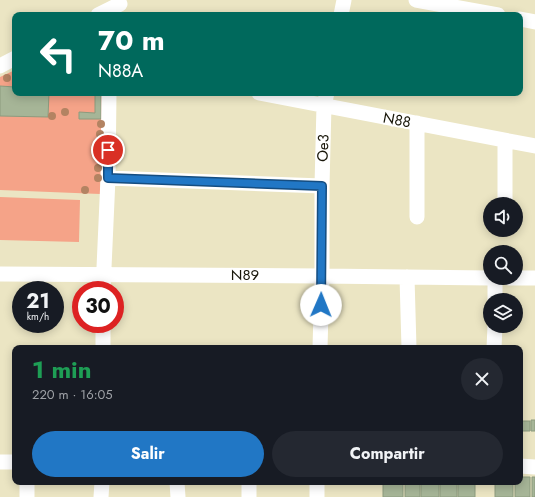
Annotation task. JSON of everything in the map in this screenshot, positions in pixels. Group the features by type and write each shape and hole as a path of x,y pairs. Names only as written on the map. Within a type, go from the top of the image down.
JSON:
{"street":[{"path":"342,12 344,0"},
{"path":"416,0 482,12"},
{"path":"105,12 120,6"},
{"path":"523,20 535,22"},
{"path":"0,66 12,60"},
{"path":"103,281 108,178 109,96"},
{"name":"N88","path":"292,96 326,99 417,124 535,146"},
{"name":"Oe3","path":"320,345 322,186 326,99"},
{"path":"417,124 417,217"},
{"path":"504,141 505,197"},
{"path":"108,178 322,186"},
{"name":"N89","path":"0,274 483,278"},
{"path":"407,277 409,345"},
{"path":"523,278 535,278"},
{"path":"103,333 103,345"},
{"path":"494,345 495,333"},
{"path":"0,462 12,462"},
{"path":"523,466 535,467"},
{"path":"27,485 27,497"},
{"path":"101,497 102,485"},
{"path":"177,485 178,497"},
{"path":"249,485 249,497"},
{"path":"317,485 317,497"}],"shaded area":[{"path":"12,71 12,96 104,96 100,194 0,190 0,77"},
{"path":"0,197 80,200 79,242 0,240"}],"building":[{"path":"0,86 12,87 12,96 49,96 48,117 0,116"},
{"path":"95,96 101,96 101,119 79,119 79,112 95,113"},
{"path":"531,420 535,420 535,431 531,431"},
{"path":"523,421 530,421 530,431 523,431"},
{"path":"523,477 530,477 530,497 515,497 515,485 523,485"},
{"path":"532,477 535,477 535,497 532,497"},
{"path":"383,485 403,485 403,497 383,497"},
{"path":"405,485 420,485 420,497 405,497"},
{"path":"421,485 439,485 439,497 421,497"},
{"path":"440,485 457,485 457,497 440,497"},
{"path":"458,485 475,485 475,497 458,497"},
{"path":"495,485 513,485 513,497 495,497"}],"route":[{"path":"108,150 108,178 322,186 321,305"}]}
